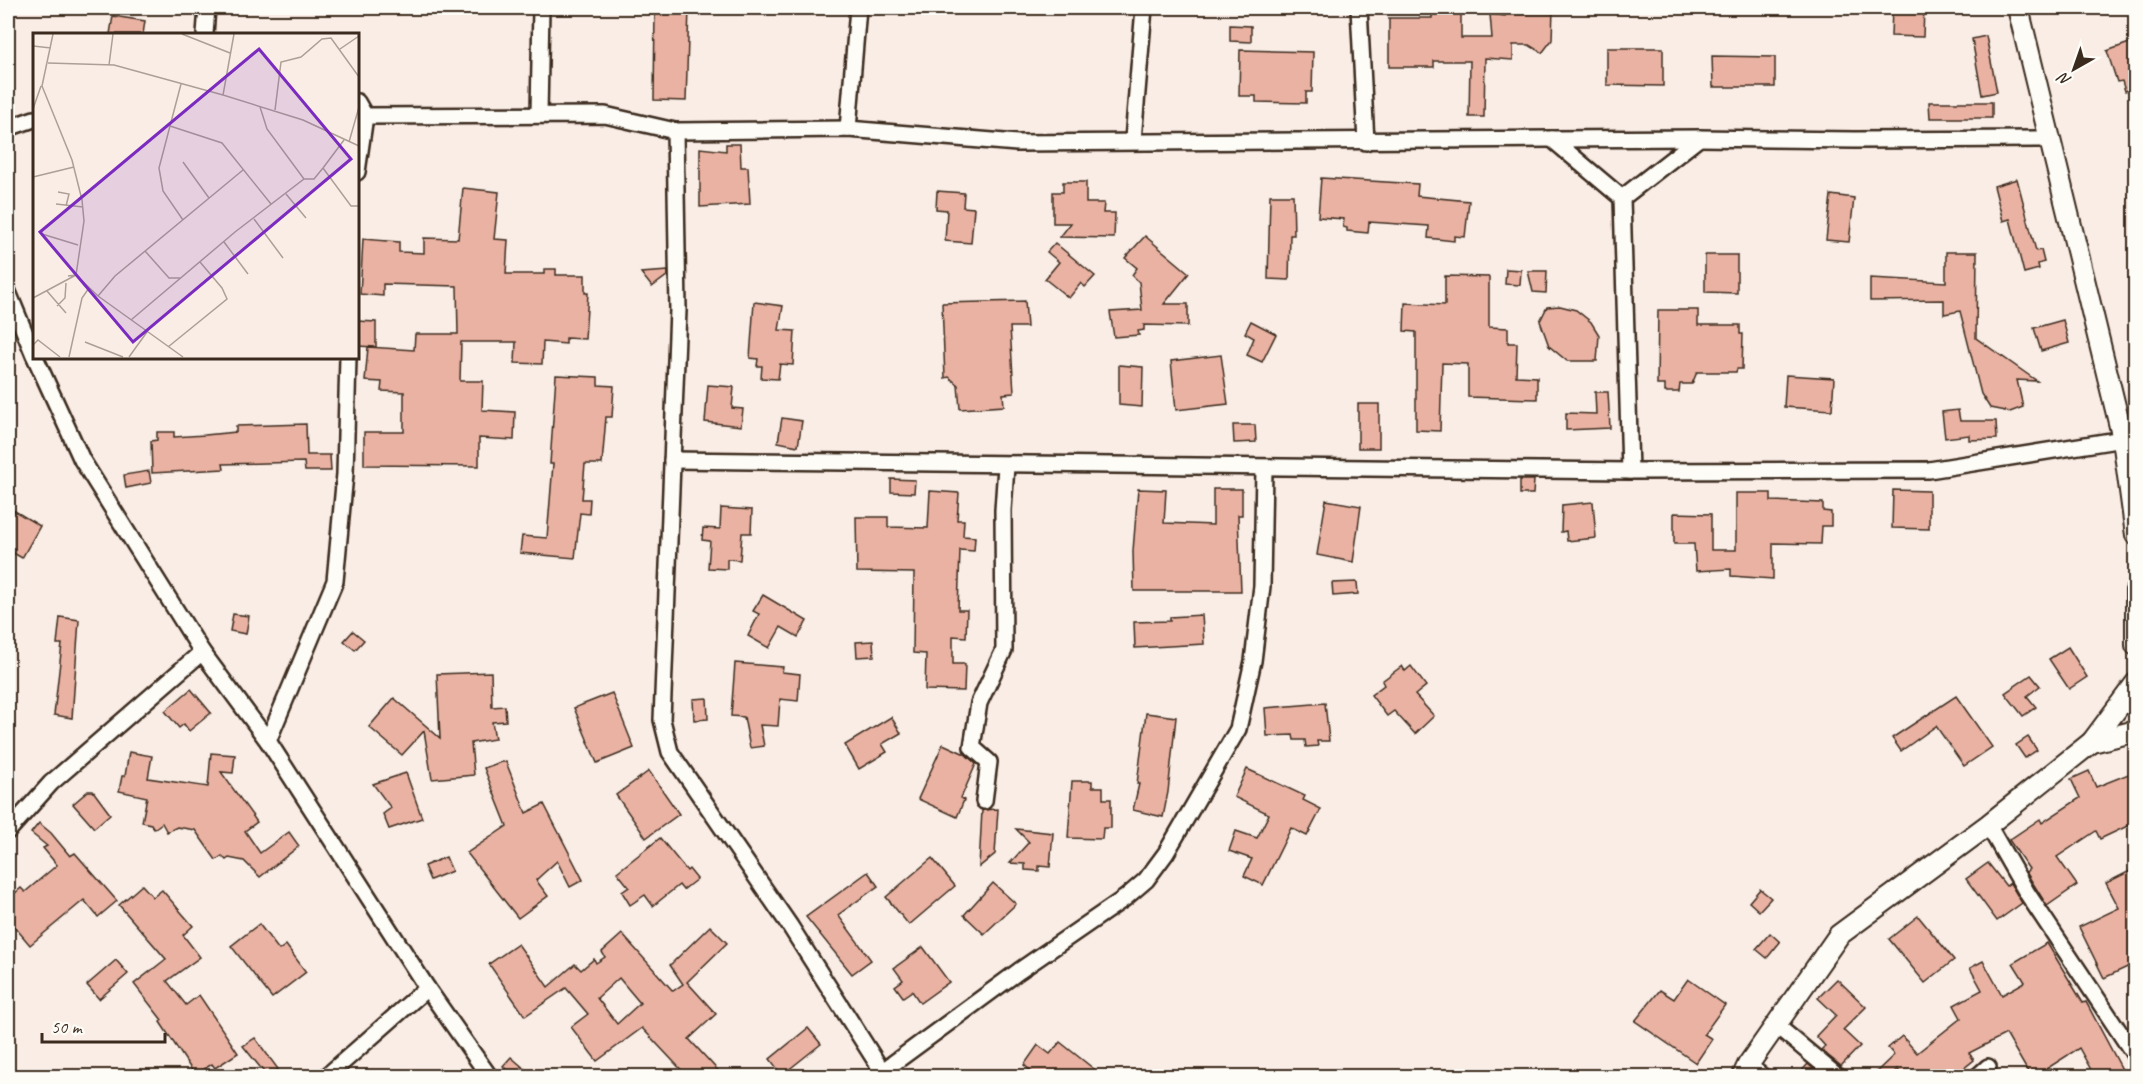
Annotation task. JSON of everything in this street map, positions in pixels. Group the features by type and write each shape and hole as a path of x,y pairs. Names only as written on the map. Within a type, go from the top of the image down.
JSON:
{"street":[{"path":"205,33 207,8"},
{"path":"539,114 541,8"},
{"path":"848,129 858,8"},
{"path":"1133,140 1144,8"},
{"path":"1359,8 1366,142"},
{"path":"2018,8 2123,439 2135,527"},
{"path":"358,104 365,116 358,165"},
{"path":"365,116 605,114 675,131 848,129 1017,143 1133,140 1366,142 1699,138 2049,139"},
{"path":"8,128 33,119"},
{"path":"675,131 678,310 662,720 670,752 790,926 878,1074 1019,971 1125,898 1146,880 1166,853 1238,729 1253,661 1262,586 1264,468"},
{"path":"1623,198 1699,138"},
{"path":"1552,139 1623,198 1630,471"},
{"path":"8,292 33,351"},
{"path":"36,358 82,460 202,652 268,741 427,988 489,1077"},
{"path":"268,741 335,581 345,474 348,358"},
{"path":"672,460 892,462 1006,466 1630,471 1929,470 2123,439"},
{"path":"984,801 989,762 972,747 979,703 1004,650 1002,510 1006,466"},
{"path":"2135,593 2136,645"},
{"path":"8,831 51,783 202,652"},
{"path":"1751,1073 1776,1025 1839,935 1988,825 2092,742 2136,683"},
{"path":"2092,742 2136,731"},
{"path":"1988,825 2028,893 2136,1058"},
{"path":"327,1077 427,988"},
{"path":"1776,1025 1837,1077"}],"building":[{"path":"655,8 689,8 686,101 654,100"},
{"path":"1432,8 1461,8 1461,38 1492,38 1490,14 1505,16 1506,11 1523,12 1522,8 1553,8 1552,40 1542,53 1529,45 1513,45 1513,60 1485,58 1484,117 1469,117 1470,61 1434,61 1434,67 1389,67 1389,18 1432,18"},
{"path":"1892,8 1924,8 1923,37 1891,36"},
{"path":"113,16 145,21 143,33 110,33"},
{"path":"1230,25 1251,26 1251,42 1230,41"},
{"path":"1986,36 1997,92 1982,95 1972,39"},
{"path":"2132,42 2136,52 2136,88 2125,91 2122,81 2117,82 2107,51"},
{"path":"1607,48 1663,48 1663,86 1607,85"},
{"path":"1240,50 1313,52 1312,92 1306,92 1306,103 1256,102 1256,96 1239,96"},
{"path":"1712,56 1775,57 1775,87 1713,87"},
{"path":"1929,102 1992,102 1992,118 1930,118"},
{"path":"726,144 740,144 741,167 748,167 750,204 700,207 700,148 726,151"},
{"path":"1321,178 1418,184 1417,196 1469,201 1465,237 1454,236 1454,241 1428,238 1429,226 1369,222 1368,233 1347,231 1347,228 1343,227 1344,219 1318,217"},
{"path":"2017,179 2036,251 2041,250 2044,262 2038,264 2039,269 2024,273 2010,219 2003,221 1994,186"},
{"path":"1063,182 1086,182 1086,203 1104,203 1103,213 1115,213 1114,238 1060,237 1071,223 1053,223 1053,192 1063,192"},
{"path":"463,188 499,192 494,239 508,240 506,274 544,274 544,269 556,269 556,275 585,275 585,293 588,293 585,339 566,338 566,344 543,342 542,364 515,363 516,342 461,342 460,381 483,381 482,410 515,412 514,440 479,438 479,466 364,465 364,432 404,432 404,392 381,391 382,382 365,381 368,347 414,350 415,334 458,334 457,286 383,284 383,296 360,294 363,239 399,242 399,252 424,253 424,238 458,239"},
{"path":"937,191 964,193 963,207 974,208 971,243 945,241 947,210 936,209"},
{"path":"1270,195 1293,195 1294,235 1290,235 1289,280 1268,279"},
{"path":"1831,195 1854,198 1849,242 1826,240"},
{"path":"1145,236 1189,273 1164,304 1188,304 1188,326 1144,325 1144,330 1138,331 1139,335 1114,337 1110,312 1142,310 1139,282 1132,275 1137,268 1125,258"},
{"path":"1055,243 1095,276 1085,287 1081,283 1069,298 1045,279 1059,262 1047,252"},
{"path":"1946,252 1977,252 1976,338 2037,381 2017,380 2023,407 2010,412 1990,408 1981,394 1960,311 1944,314 1944,300 1870,301 1870,278 1946,282"},
{"path":"1705,255 1737,255 1737,293 1705,292"},
{"path":"1506,269 1521,270 1520,285 1505,284"},
{"path":"668,271 668,275 652,287 641,273"},
{"path":"1528,271 1547,271 1546,293 1533,292"},
{"path":"1445,276 1489,277 1489,327 1508,328 1508,343 1517,343 1516,376 1537,377 1537,399 1468,397 1468,364 1442,363 1440,431 1416,430 1416,332 1404,331 1405,303 1445,305"},
{"path":"1025,301 1027,327 1010,327 1014,393 1003,394 1004,406 960,409 958,385 949,377 945,378 942,303"},
{"path":"754,302 783,306 779,330 795,331 793,365 780,364 778,379 761,378 762,366 757,366 758,359 750,358"},
{"path":"1560,306 1576,310 1591,322 1599,335 1597,361 1567,361 1549,346 1540,321 1547,307"},
{"path":"1658,310 1698,310 1698,325 1740,325 1740,334 1743,334 1742,369 1737,369 1736,372 1697,372 1692,384 1680,384 1679,392 1665,392 1665,385 1657,385"},
{"path":"2063,320 2069,343 2041,351 2034,328"},
{"path":"358,321 376,322 376,347 358,346"},
{"path":"1251,321 1276,334 1262,362 1247,355 1254,338 1245,333"},
{"path":"1221,355 1228,404 1176,410 1171,361"},
{"path":"1119,365 1143,367 1142,407 1119,405"},
{"path":"556,375 598,377 598,385 614,386 612,417 606,417 602,464 585,464 582,499 590,499 589,514 580,513 575,558 520,553 522,536 547,538 553,464 550,464"},
{"path":"1786,375 1834,378 1832,410 1784,407"},
{"path":"708,385 734,387 732,408 743,409 741,426 705,422"},
{"path":"1595,392 1608,392 1610,428 1566,430 1566,413 1596,414"},
{"path":"1358,404 1379,404 1379,448 1358,448"},
{"path":"1958,410 1960,421 1996,421 1997,439 1969,440 1969,435 1945,438 1942,412"},
{"path":"782,418 802,421 798,446 778,442"},
{"path":"306,424 307,455 330,455 331,471 305,471 304,462 223,464 224,469 152,473 151,441 157,440 157,432 174,432 174,437 236,432 236,426"},
{"path":"1233,425 1255,425 1256,442 1234,443"},
{"path":"149,471 151,483 126,488 124,475"},
{"path":"891,479 915,480 914,493 891,492"},
{"path":"1520,480 1534,480 1533,494 1520,494"},
{"path":"1138,489 1166,490 1164,523 1213,525 1213,489 1242,489 1242,515 1238,515 1241,591 1134,591 1133,551"},
{"path":"1893,490 1929,491 1929,529 1892,528"},
{"path":"930,491 959,493 957,520 964,520 963,536 975,537 974,551 960,550 958,610 967,610 966,637 953,636 953,664 965,664 964,691 925,690 926,654 913,653 914,573 857,572 856,517 888,517 888,527 928,528"},
{"path":"1736,493 1771,493 1771,501 1823,503 1823,511 1831,512 1831,526 1822,526 1821,544 1773,543 1773,579 1731,576 1731,569 1696,571 1694,544 1674,544 1674,513 1711,514 1711,550 1736,550"},
{"path":"1326,500 1361,506 1353,562 1317,555"},
{"path":"1593,502 1596,538 1567,541 1566,531 1561,532 1562,505"},
{"path":"8,507 40,526 22,558 8,550"},
{"path":"721,508 752,510 751,533 742,533 740,560 727,559 727,569 708,568 710,541 702,540 703,528 720,529"},
{"path":"1357,582 1358,594 1333,596 1332,583"},
{"path":"763,595 807,621 798,637 781,627 769,648 748,636 759,614 753,611"},
{"path":"233,614 249,616 246,634 230,631"},
{"path":"1202,615 1204,644 1135,648 1134,622 1170,621 1170,617"},
{"path":"60,617 79,620 72,718 54,715 62,644 57,644"},
{"path":"353,631 364,640 355,650 344,641"},
{"path":"873,641 874,656 857,657 856,642"},
{"path":"2068,647 2087,677 2069,689 2049,659"},
{"path":"735,663 783,667 782,672 800,674 798,701 780,699 778,726 760,725 764,746 750,748 744,717 731,716"},
{"path":"1402,666 1405,671 1411,666 1426,686 1415,695 1434,716 1415,734 1394,711 1387,716 1371,695 1384,685 1382,681"},
{"path":"491,672 492,707 505,706 506,721 492,722 495,739 471,743 474,775 432,779 424,731 402,755 369,727 394,698 440,738 437,674"},
{"path":"2031,675 2040,686 2027,696 2036,707 2023,716 2005,693"},
{"path":"191,689 211,713 189,731 184,724 179,728 165,711"},
{"path":"612,693 634,748 597,763 574,708"},
{"path":"1956,696 1992,747 1964,766 1936,726 1901,751 1892,738"},
{"path":"707,698 708,719 694,720 693,699"},
{"path":"1325,703 1329,741 1317,741 1318,746 1306,747 1305,740 1294,740 1293,735 1267,736 1265,708"},
{"path":"1146,713 1176,717 1163,817 1133,810 1139,784 1137,784"},
{"path":"891,717 901,733 882,744 887,752 859,769 845,745"},
{"path":"2028,737 2037,750 2025,758 2016,745"},
{"path":"943,744 965,754 976,764 961,798 964,800 957,817 918,799"},
{"path":"129,752 152,756 148,778 208,787 211,753 235,755 233,773 221,772 257,822 245,831 260,853 289,832 299,846 260,877 244,861 229,858 226,860 222,856 216,860 195,830 177,827 167,832 162,823 154,829 151,824 142,822 147,797 119,791 122,776 125,776"},
{"path":"506,762 526,813 544,804 583,880 570,887 557,861 536,880 548,896 518,918 467,853 507,826 484,768"},
{"path":"1247,769 1305,796 1303,800 1321,809 1307,836 1291,828 1263,885 1244,876 1252,859 1229,851 1236,831 1257,838 1269,814 1234,797"},
{"path":"649,771 679,814 646,838 616,795"},
{"path":"2089,771 2096,787 2136,771 2136,822 2100,839 2096,831 2057,857 2077,885 2047,906 2026,872 2029,869 2009,840 2040,819 2042,823 2080,798 2071,779"},
{"path":"406,773 422,818 389,829 383,814 391,808 373,784"},
{"path":"1072,781 1092,781 1092,787 1103,787 1103,799 1111,799 1111,828 1103,828 1102,839 1068,838"},
{"path":"88,791 93,791 110,814 94,828 73,804"},
{"path":"998,809 995,854 979,867 982,810"},
{"path":"39,823 51,833 70,856 75,853 117,901 98,917 84,900 30,945 8,919 8,899 21,888 25,892 57,865 43,848 47,846 31,833"},
{"path":"1016,829 1053,833 1050,867 1039,866 1039,871 1025,870 1025,864 1010,863 1029,842"},
{"path":"660,838 687,871 689,869 697,879 683,890 679,885 653,906 645,895 630,905 622,892 629,887 617,872"},
{"path":"446,857 452,871 430,880 424,866"},
{"path":"932,858 955,886 909,925 886,897"},
{"path":"1988,863 2006,886 2010,883 2022,903 1997,921 1966,879"},
{"path":"2136,868 2136,963 2104,978 2079,927 2119,908 2106,883"},
{"path":"868,872 878,886 838,915 871,960 852,974 806,917"},
{"path":"993,883 1016,904 984,934 964,915"},
{"path":"142,885 153,897 162,890 193,926 183,935 200,957 167,981 186,1005 199,995 238,1053 215,1068 212,1064 195,1075 160,1022 162,1020 134,984 166,959 119,905"},
{"path":"1760,889 1771,898 1759,911 1749,902"},
{"path":"1918,916 1954,960 1925,983 1889,939"},
{"path":"259,924 279,950 286,945 306,972 272,998 231,946"},
{"path":"710,926 727,943 687,982 716,1014 689,1039 724,1077 688,1077 642,1028 597,1061 571,1027 588,1014 566,988 525,1016 489,964 518,944 548,987 575,964 581,970 594,959 596,963 605,957 602,952 622,934 673,991 683,984 670,965","holes":["619,978 640,1003 617,1024 597,998"]},
{"path":"1770,933 1780,942 1767,958 1756,949"},
{"path":"2047,943 2083,1003 2086,1002 2126,1077 2095,1077 2079,1048 2043,1071 2047,1077 2031,1077 2006,1034 1969,1053 1974,1060 1953,1077 1904,1077 1897,1069 1890,1077 1871,1077 1894,1055 1888,1048 1902,1036 1917,1053 1961,1018 1954,1005 1982,990 1970,968 1983,961 2002,995 2025,982 2013,963"},
{"path":"923,947 949,982 920,1003 912,991 903,997 895,986 903,980 894,968"},
{"path":"116,960 128,974 99,999 87,985"},
{"path":"1688,979 1725,1005 1704,1034 1712,1039 1696,1063 1635,1021 1660,990 1674,999"},
{"path":"1837,979 1866,1007 1843,1030 1860,1046 1841,1066 1821,1050 1825,1046 1816,1036 1836,1015 1818,998"},
{"path":"808,1028 821,1044 782,1075 770,1059"},
{"path":"255,1038 278,1069 268,1077 243,1046"},
{"path":"1060,1042 1104,1077 1039,1077 1024,1065 1038,1045 1050,1054"},
{"path":"511,1057 526,1070 519,1077 514,1077 503,1066"},
{"path":"1808,1064 1822,1077 1796,1077"}]}
